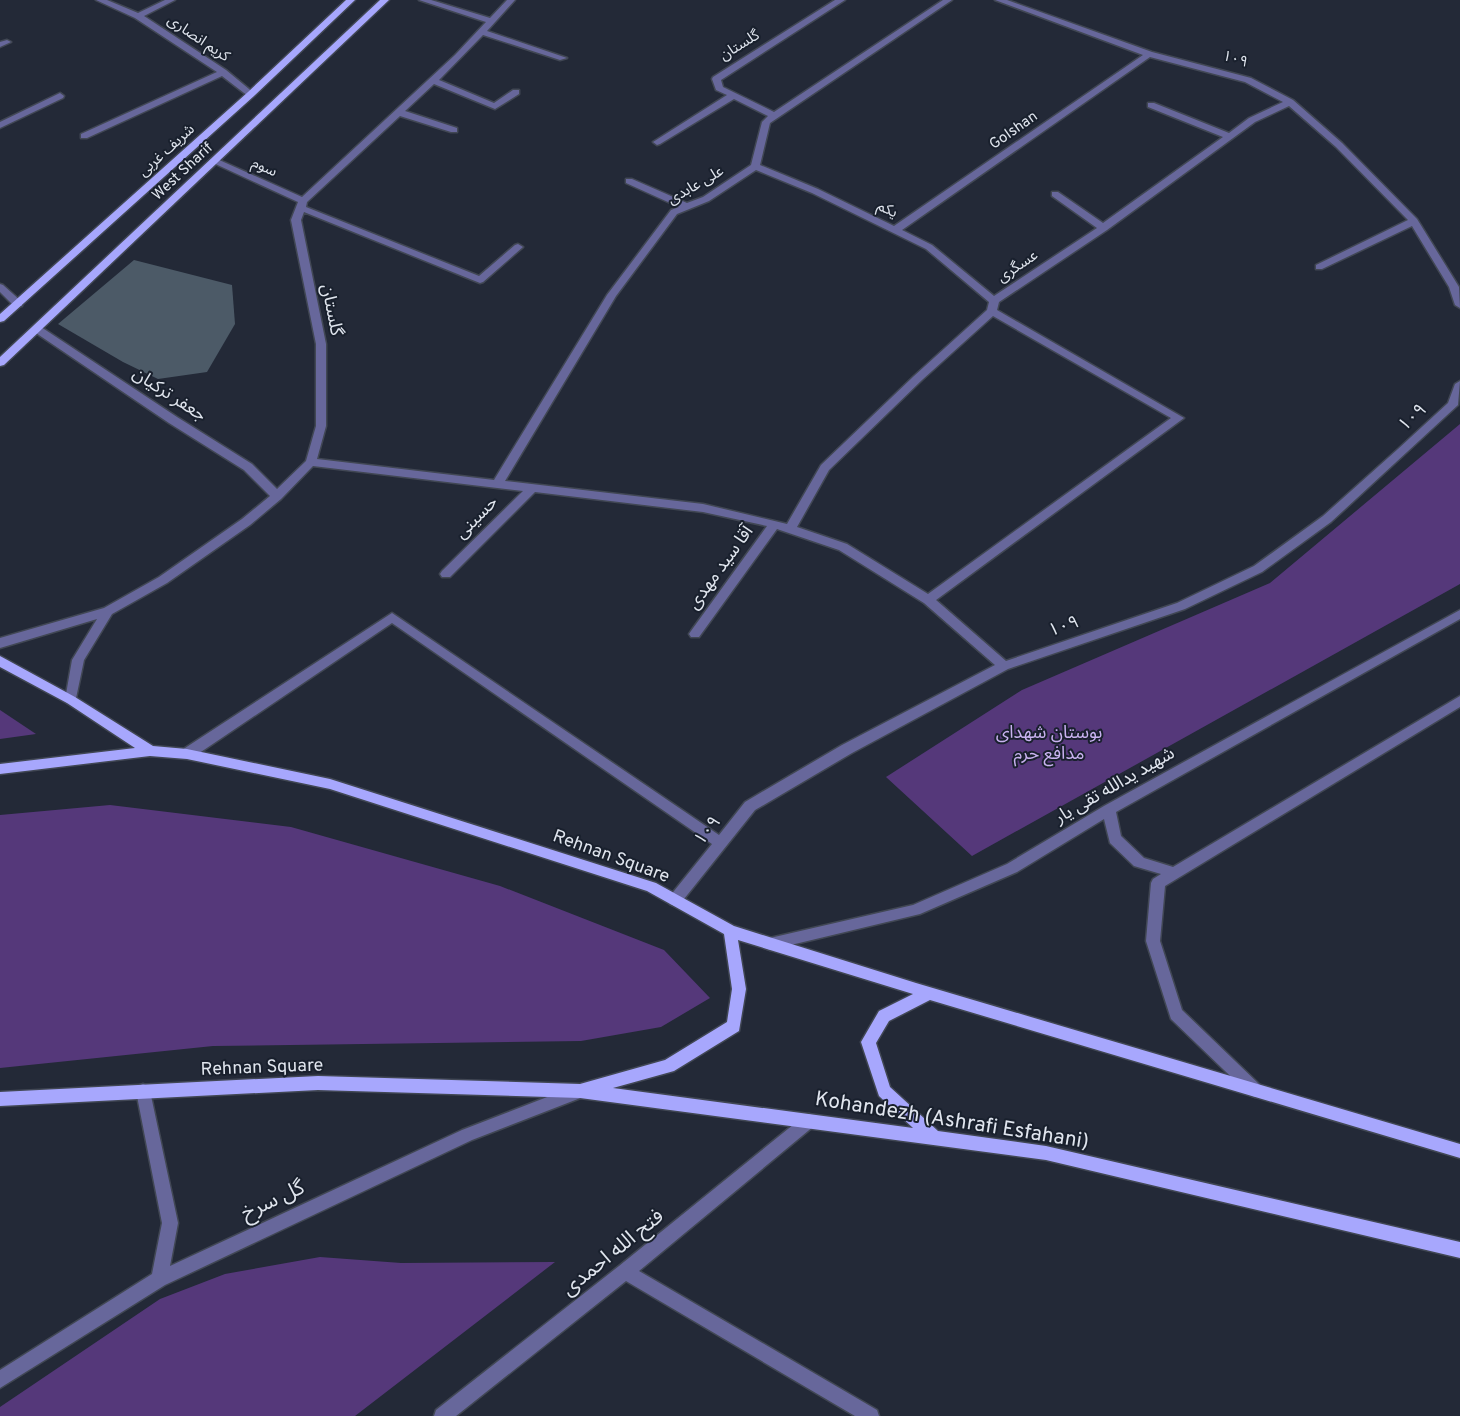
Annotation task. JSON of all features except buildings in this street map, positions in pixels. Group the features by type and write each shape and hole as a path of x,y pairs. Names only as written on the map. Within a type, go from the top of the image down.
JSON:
{"main road":[{"name":"شریف غربی","path":"0,319 251,94 351,0"},
{"name":"West Sharif","path":"0,363 385,0"},
{"path":"0,661 71,700 150,751"},
{"name":"Rehnan Square","path":"0,769 150,751 187,754 330,784 651,887 730,931 739,989 734,1026 669,1066 580,1091 318,1083 0,1099"},
{"path":"730,931 929,993 1460,1151"},
{"path":"929,993 884,1016 868,1042 884,1091 934,1138"},
{"name":"Kohandezh (Ashrafi Esfahani)","path":"580,1091 1046,1153 1460,1250"}],"street":[{"name":"کریم انصاری","path":"100,0 138,16 222,72 251,94"},
{"path":"138,16 171,0"},
{"path":"423,0 491,21"},
{"path":"302,204 458,57 511,0"},
{"name":"گلستان","path":"775,116 719,88 716,79 841,0"},
{"path":"755,166 766,122 948,0"},
{"name":"۱۰۹","path":"999,0 1149,54 1248,80 1290,102 1339,145 1414,221 1454,286 1460,305"},
{"path":"482,32 563,58"},
{"name":"Golshan","path":"895,230 1149,54"},
{"path":"84,136 222,72"},
{"path":"432,80 495,106 516,92"},
{"path":"657,142 734,95"},
{"path":"0,124 60,96"},
{"name":"عسگری","path":"790,529 825,468 993,306 1252,120 1290,102"},
{"path":"1151,105 1229,136"},
{"path":"398,112 454,130"},
{"name":"سوم","path":"214,161 302,204 480,280 518,247"},
{"name":"یکم","path":"755,166 815,191 928,247 993,306 1179,418 928,600"},
{"name":"علی عابدی","path":"498,483 612,295 674,212 706,199 755,166"},
{"path":"629,180 687,207"},
{"path":"1055,194 1104,228"},
{"name":"گلستان","path":"0,643 108,611 163,580 246,522 277,496 311,462 321,426 322,344 296,220 302,204"},
{"path":"1319,268 1414,221"},
{"path":"0,287 18,304"},
{"name":"جعفر ترکیان","path":"37,329 173,420 248,467 277,496"},
{"name":"۱۰۹","path":"675,900 750,806 847,749 1004,666 1181,606 1258,569 1327,519 1402,452 1453,405 1460,384"},
{"path":"311,462 703,508 775,524 843,547 928,600 1004,666"},
{"name":"حسینی","path":"446,574 533,487"},
{"name":"آقا سید مهدی","path":"695,634 775,524"},
{"path":"71,700 78,660 108,611"},
{"name":"شهید یدالله تقی یار","path":"770,944 915,910 1012,868 1108,810 1460,614"},
{"path":"187,754 392,617 720,843"},
{"path":"1255,1090 1176,1014 1153,941 1158,883 1460,701"},
{"path":"1108,810 1115,838 1139,862 1174,873"},
{"path":"143,1091 170,1223 160,1279"},
{"name":"گل سرخ","path":"0,1380 160,1279 467,1135 580,1091"},
{"name":"فتح الله احمدی","path":"442,1416 625,1272 809,1121"},
{"path":"625,1272 871,1416"}],"green space":[{"name":"بوستان شهدای مدافع حرم","path":"1460,424 1460,584 972,856 886,777 1022,690 1270,583"},
{"path":"0,710 36,734 0,739"},
{"path":"110,805 291,827 500,886 664,950 710,998 661,1027 581,1041 213,1046 0,1068 0,815"},
{"path":"320,1257 401,1263 555,1262 355,1416 0,1416 0,1407 160,1299 225,1274"}]}
